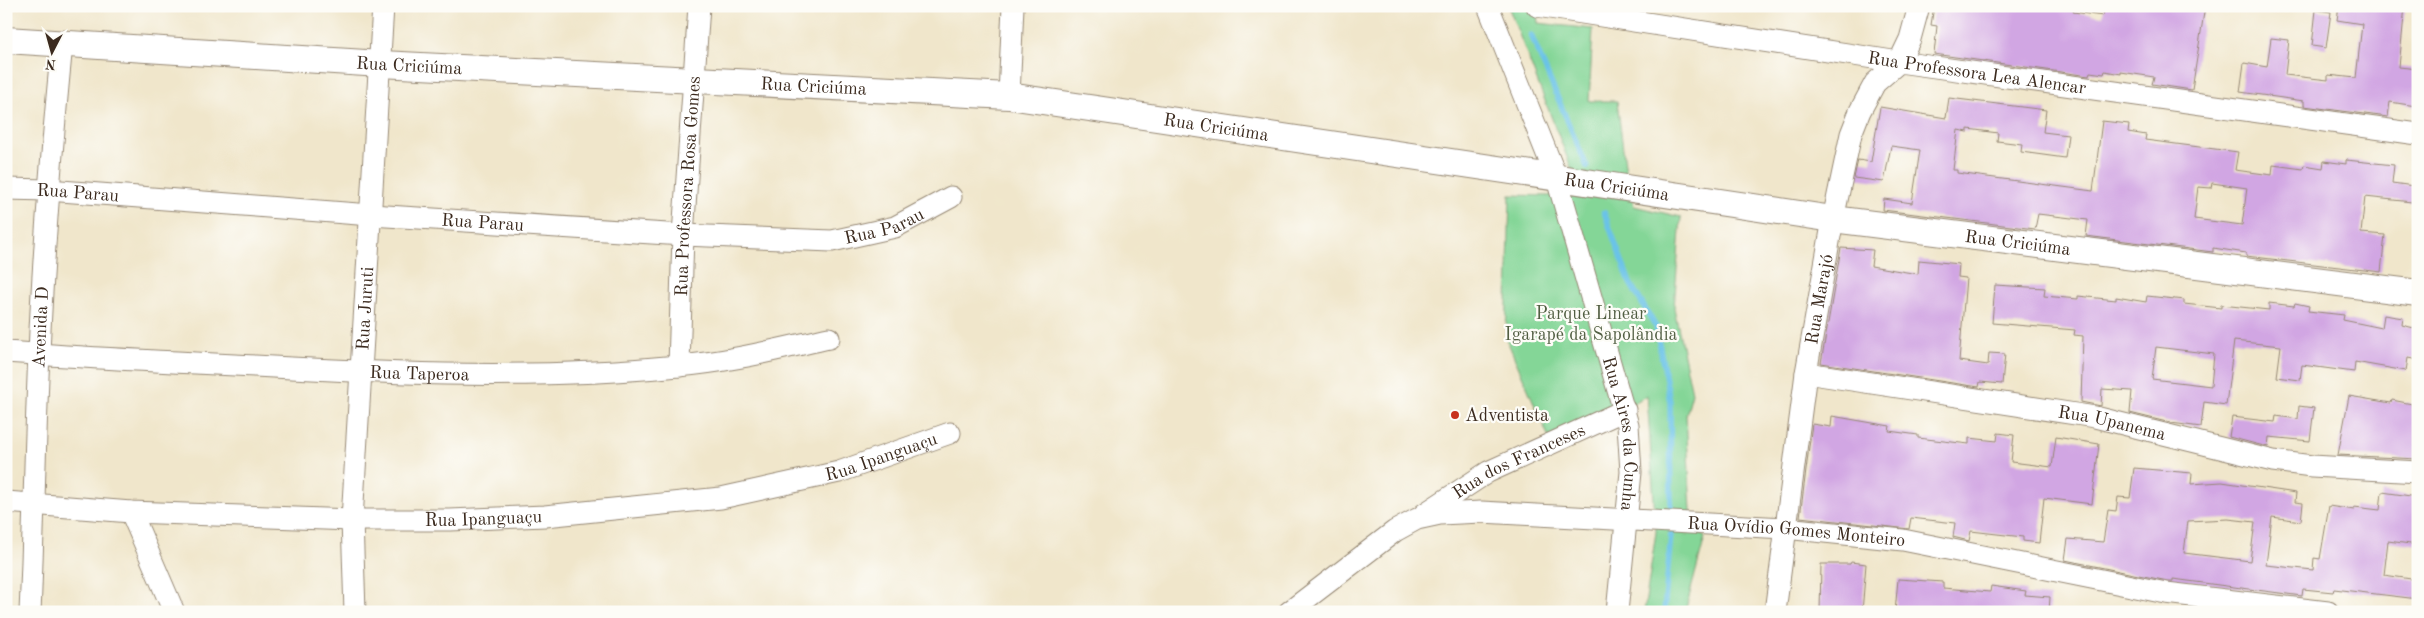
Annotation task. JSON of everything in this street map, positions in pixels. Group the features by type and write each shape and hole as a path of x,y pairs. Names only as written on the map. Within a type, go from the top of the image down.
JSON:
{"street":[{"name":"Rua Juruti","path":"354,612 352,520 383,6"},
{"name":"Rua Professora Rosa Gomes","path":"679,366 683,235 699,6"},
{"path":"1009,96 1013,6"},
{"name":"Rua Aires da Cunha","path":"1488,6 1557,179 1625,410 1628,425 1631,472 1618,612"},
{"name":"Rua Professora Lea Alencar","path":"1537,6 1899,62 2418,134"},
{"name":"Rua Marajó","path":"1775,612 1806,374 1833,219 1851,134 1860,111 1875,83 1899,62 1910,39 1919,6"},
{"name":"Rua Criciúma","path":"6,40 381,64 1009,96 1833,219 2418,293"},
{"name":"Avenida D","path":"30,612 39,354 48,190 62,44"},
{"name":"Rua Parau","path":"6,189 48,190 370,216 683,235 832,241 896,227 951,197"},
{"name":"Rua Taperoa","path":"6,352 362,372 478,375 579,373 679,366 751,355 829,338"},
{"name":"Rua Upanema","path":"1806,374 2095,417 2273,461 2312,466 2418,472"},
{"name":"Rua dos Franceses","path":"1417,519 1488,472 1625,410"},
{"name":"Rua Ipanguaçu","path":"6,502 131,512 352,520 450,520 545,516 721,498 839,472 950,433"},
{"path":"131,512 174,612"},
{"name":"Rua Ovídio Gomes Monteiro","path":"1289,612 1395,531 1417,519 1440,514 1481,512 1785,528 1903,540 2166,593 2328,612"}],"green space":[{"name":"Parque Linear Igarapé da Sapolândia","path":"1508,6 1536,6 1538,23 1593,29 1589,101 1617,101 1627,181 1634,206 1681,217 1674,308 1692,393 1686,415 1691,511 1698,531 1705,537 1685,612 1644,612 1656,532 1647,395 1555,452 1506,338 1510,195 1550,196 1572,170"}],"building":[{"path":"1934,6 2074,6 2073,12 2103,16 2104,6 2205,6 2192,90 2152,84 2154,77 2121,72 2121,74 2105,71 2104,74 2090,72 2089,76 1934,54 1937,26 1931,25"},
{"path":"2339,6 2405,6 2399,67 2418,69 2416,106 2390,102 2388,117 2304,106 2304,101 2240,92 2244,63 2267,67 2271,38 2289,40 2285,75 2328,80 2328,75 2356,78 2362,24 2337,20"},
{"path":"2316,10 2331,12 2326,48 2312,46"},
{"path":"1949,98 2046,110 2043,132 2068,135 2065,158 2021,152 2022,144 1997,141 1998,133 1968,129 1968,132 1958,130 1953,170 1957,170 1957,173 2093,191 2102,121 2129,124 2128,132 2146,135 2145,140 2238,152 2235,170 2272,175 2273,165 2303,169 2304,165 2323,168 2324,161 2346,164 2346,160 2394,165 2392,183 2414,186 2412,202 2365,197 2361,233 2385,235 2381,272 2246,256 2246,253 2213,248 2213,252 2086,236 2088,220 2038,214 2035,229 1883,210 1884,199 1912,203 1920,150 1891,146 1884,182 1854,178 1858,160 1871,162 1880,107 1946,118","holes":["2212,183 2247,188 2242,225 2194,219 2198,187 2211,188"]},
{"path":"1841,248 1873,250 1871,266 1918,274 1919,260 1959,264 1958,277 1966,278 1959,361 1988,365 1989,353 2005,354 2002,384 1980,382 1979,387 1821,363"},
{"path":"1995,285 2045,288 2044,296 2078,299 2078,296 2116,300 2116,297 2146,302 2147,296 2184,300 2184,304 2221,308 2221,305 2269,310 2269,303 2294,306 2295,303 2309,306 2308,311 2344,315 2343,320 2382,328 2384,315 2403,318 2402,325 2418,329 2418,360 2408,358 2406,371 2355,362 2354,372 2302,365 2300,380 2277,377 2281,346 2234,341 2226,405 2204,402 2201,427 2171,423 2130,413 2132,391 2102,389 2101,406 2081,402 2083,336 2074,335 2075,330 1992,323","holes":["2156,347 2214,354 2211,386 2152,379"]},
{"path":"2349,396 2391,403 2392,400 2412,404 2412,407 2418,409 2418,459 2338,455"},
{"path":"2299,406 2314,408 2310,441 2269,437 2268,447 2229,437 2232,417 2275,422 2276,416 2298,419"},
{"path":"1832,416 1890,426 1889,431 1918,435 1918,438 1969,444 1969,438 1997,441 1998,433 2014,435 2011,462 2052,467 2056,437 2099,444 2092,504 2044,498 2039,543 2023,541 2023,537 1971,531 1969,541 1953,537 1955,523 1911,518 1909,529 1800,517 1812,424 1831,427"},
{"path":"2134,468 2192,473 2191,484 2222,482 2296,493 2295,502 2303,503 2301,521 2272,517 2266,565 2313,570 2314,558 2320,559 2329,506 2354,510 2354,507 2380,510 2382,492 2418,497 2418,545 2388,541 2384,575 2418,580 2418,599 2334,589 2333,592 2303,589 2302,596 2173,579 2173,581 2168,581 2065,560 2068,539 2103,542 2108,510 2116,511 2118,497 2130,498","holes":["2228,519 2255,522 2250,561 2184,553 2188,521"]},
{"path":"1851,562 1866,564 1862,612 1820,612 1821,564 1850,564"},
{"path":"1898,579 1943,582 1943,588 1990,592 1991,586 2026,591 2025,595 2050,597 2049,612 1895,612"}],"waterway":[{"path":"1531,35 1587,167"},
{"path":"1604,212 1630,283 1656,327 1670,402 1671,506"},
{"path":"1664,612 1671,534"}],"place":[{"name":"Adventista","path":"1455,415"}]}
